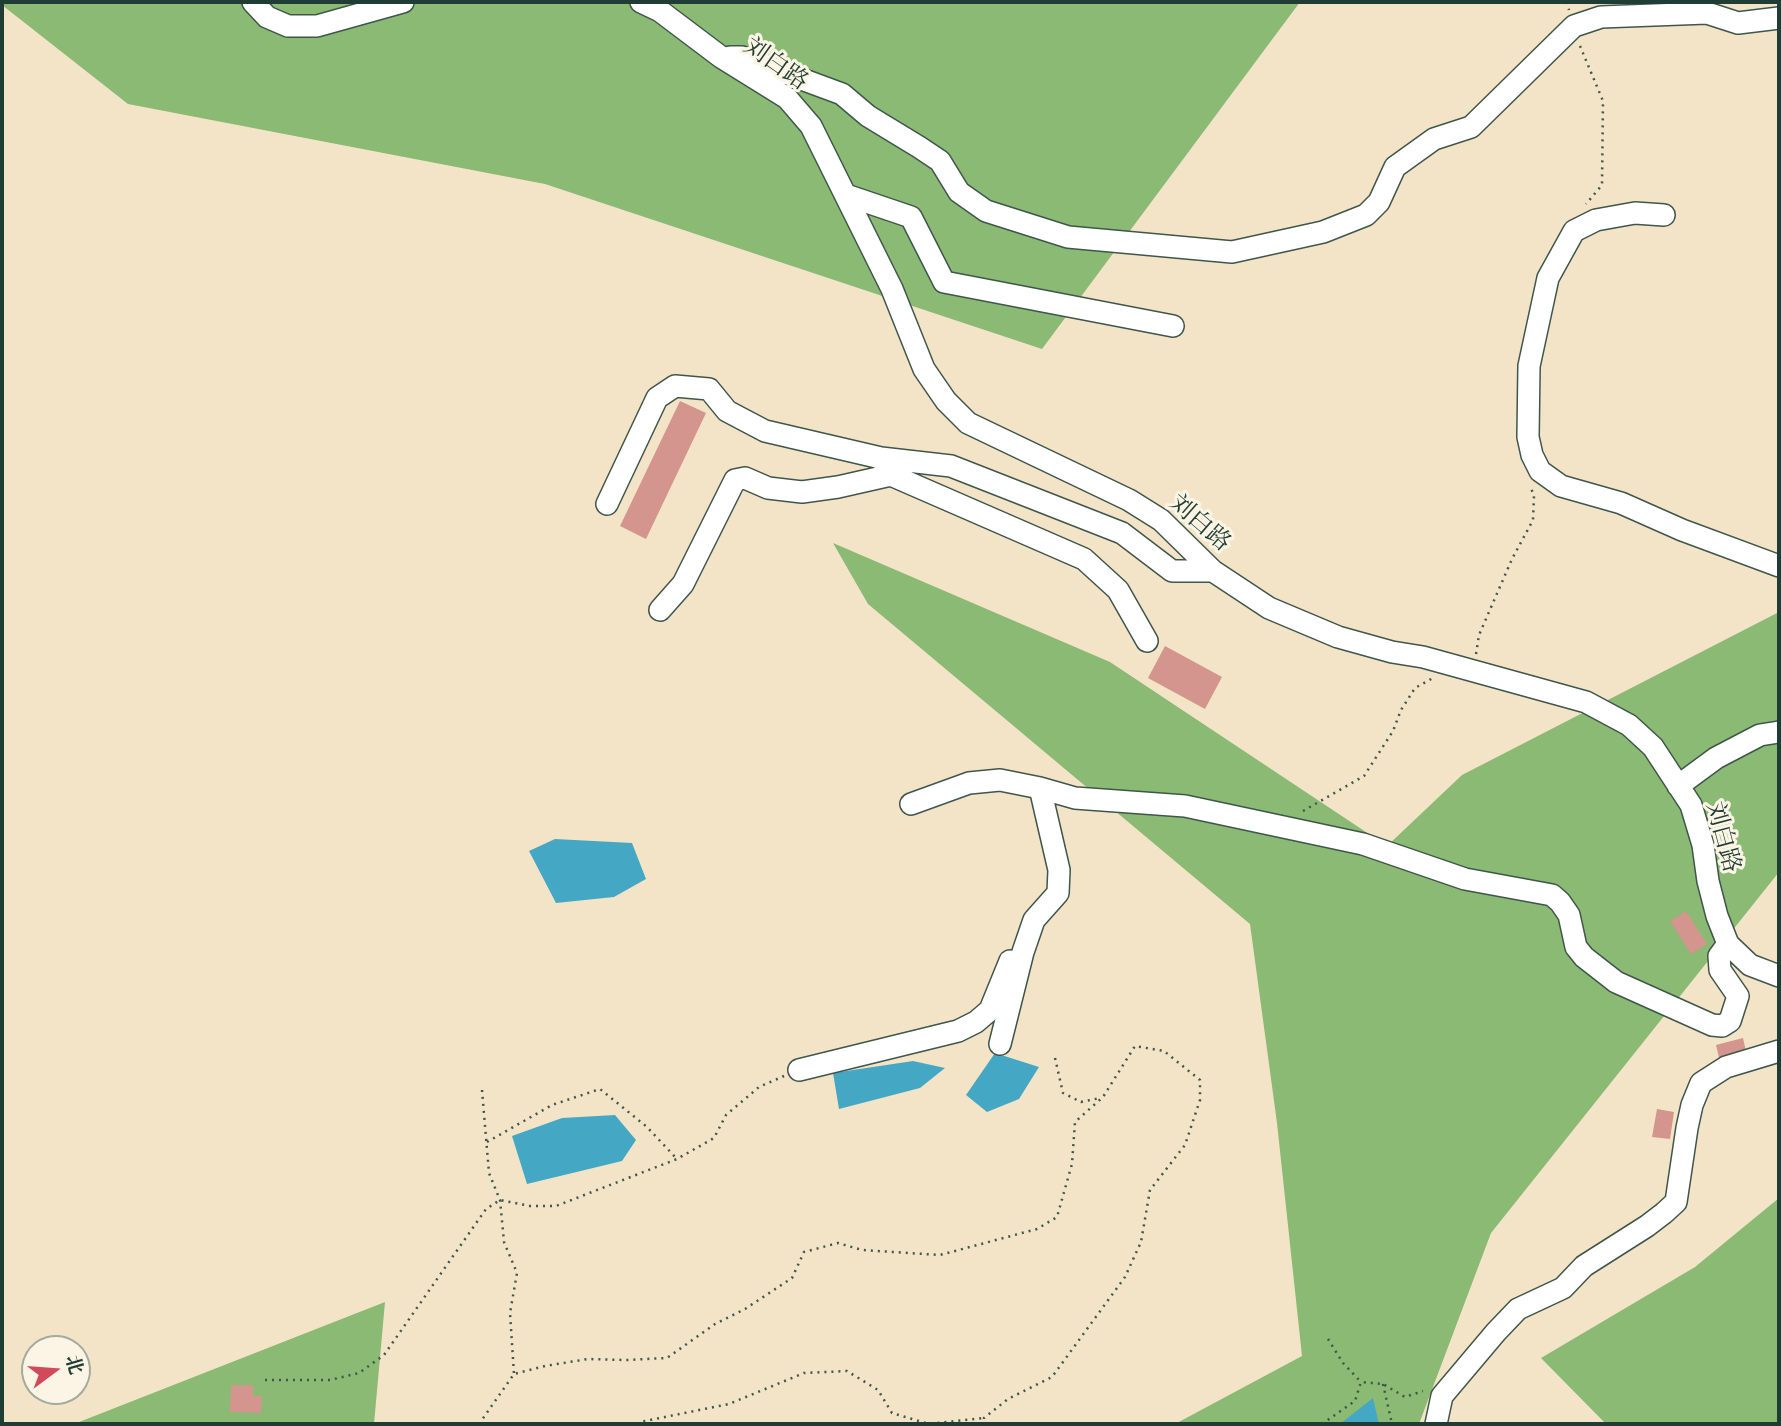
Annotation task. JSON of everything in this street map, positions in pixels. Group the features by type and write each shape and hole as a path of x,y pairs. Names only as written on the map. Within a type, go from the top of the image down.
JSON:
{"street":[{"path":"253,2 267,17 288,26 317,26 403,2"},
{"name":"刘白路","path":"642,2 660,11 721,57 787,98 811,126 892,289 924,369 946,401 968,423 1129,500 1161,520 1213,571 1269,608 1326,632 1392,652 1423,657 1586,702 1629,725 1653,747 1691,805 1703,845 1707,881 1728,944 1750,965 1779,976"},
{"path":"721,57 742,57 842,93 868,116 940,161 959,192 986,211 1068,237 1232,252 1323,232 1366,215 1379,202 1395,167 1434,139 1471,127 1574,26 1601,18 1707,13 1738,23 1779,18"},
{"path":"846,195 911,217 944,282 1173,327"},
{"path":"1664,215 1635,213 1596,220 1574,231 1548,278 1529,366 1528,438 1532,455 1541,471 1561,486 1622,503 1682,530 1779,566"},
{"path":"607,505 657,398 675,386 709,389 727,411 765,431 886,467 1084,559 1118,590 1147,641"},
{"path":"660,610 683,584 735,480 745,478 768,488 802,492 838,487 886,467 951,466 1122,533 1172,571 1213,571"},
{"path":"1678,786 1716,758 1760,735 1779,732"},
{"path":"911,804 969,783 1000,780 1075,798 1185,806 1363,844 1465,878 1552,895 1569,915 1576,947 1584,957 1616,982 1722,1027 1730,1021 1738,996 1720,970 1719,956 1728,944"},
{"path":"1000,1044 1023,951 1034,920 1058,893 1059,870 1040,788"},
{"path":"800,1070 958,1031 976,1023 990,1010 1009,962 1023,951"},
{"path":"1436,1424 1442,1396 1518,1309 1563,1288 1584,1266 1656,1220 1676,1202 1687,1128 1701,1083 1726,1067 1779,1051"}],"path":[{"path":"1567,2 1584,59 1603,101 1602,185"},
{"path":"1473,671 1479,635 1512,559 1533,520 1534,496"},
{"path":"1300,813 1364,776 1393,731 1401,710 1415,688 1439,675 1423,657"},
{"path":"514,1374 589,1359 667,1358 715,1324 745,1309 792,1278 804,1252 838,1243 862,1251 940,1255 1037,1229 1057,1217 1072,1164 1075,1122 1103,1097 1135,1046 1164,1051 1200,1080 1200,1100 1185,1146 1150,1190 1141,1242 1125,1277 1052,1377 1008,1399 984,1418 929,1424 892,1413 878,1391 848,1371 804,1373 729,1404 637,1424"},
{"path":"1055,1058 1063,1093 1081,1102 1103,1097"},
{"path":"265,1380 330,1380 359,1373 384,1355 486,1209 500,1200 530,1206 556,1206 677,1159 714,1138 726,1115 759,1087 800,1070"},
{"path":"487,1142 551,1105 600,1089 647,1127 677,1159"},
{"path":"479,1424 514,1374 510,1313 517,1273 505,1242 500,1200 489,1173 482,1090"},
{"path":"1328,1339 1343,1363 1360,1382 1383,1384 1405,1397 1428,1389 1442,1396"},
{"path":"1322,1424 1355,1401 1360,1382"},
{"path":"1383,1384 1392,1424"},
{"path":"984,1418 984,1424"}],"green space":[{"path":"2,2 1300,2 1042,349 545,184 128,104 2,5"},
{"path":"833,543 1110,662 1387,846 1462,775 1779,612 1779,872 1491,1233 1419,1424 1175,1424 1302,1356 1277,1123 1250,924 868,604"},
{"path":"1779,1198 1779,1424 1606,1424 1541,1358 1695,1267"},
{"path":"385,1302 374,1424 74,1424"}],"water":[{"path":"555,839 632,843 646,879 614,897 556,903 529,851"},
{"path":"995,1053 1039,1067 1019,1099 987,1112 966,1095"},
{"path":"913,1061 945,1068 920,1088 839,1109 833,1073"},
{"path":"615,1115 636,1140 622,1161 527,1184 512,1136 562,1118"},
{"path":"1373,1398 1379,1424 1340,1424"}],"building":[{"path":"680,401 706,413 646,539 620,526"},
{"path":"1165,646 1222,677 1205,709 1148,678"},
{"path":"1686,911 1707,944 1691,954 1670,921"},
{"path":"1743,1038 1747,1056 1720,1062 1716,1045"},
{"path":"1657,1109 1674,1112 1670,1139 1652,1137"},
{"path":"231,1385 253,1385 253,1396 262,1396 261,1413 230,1412"}]}
